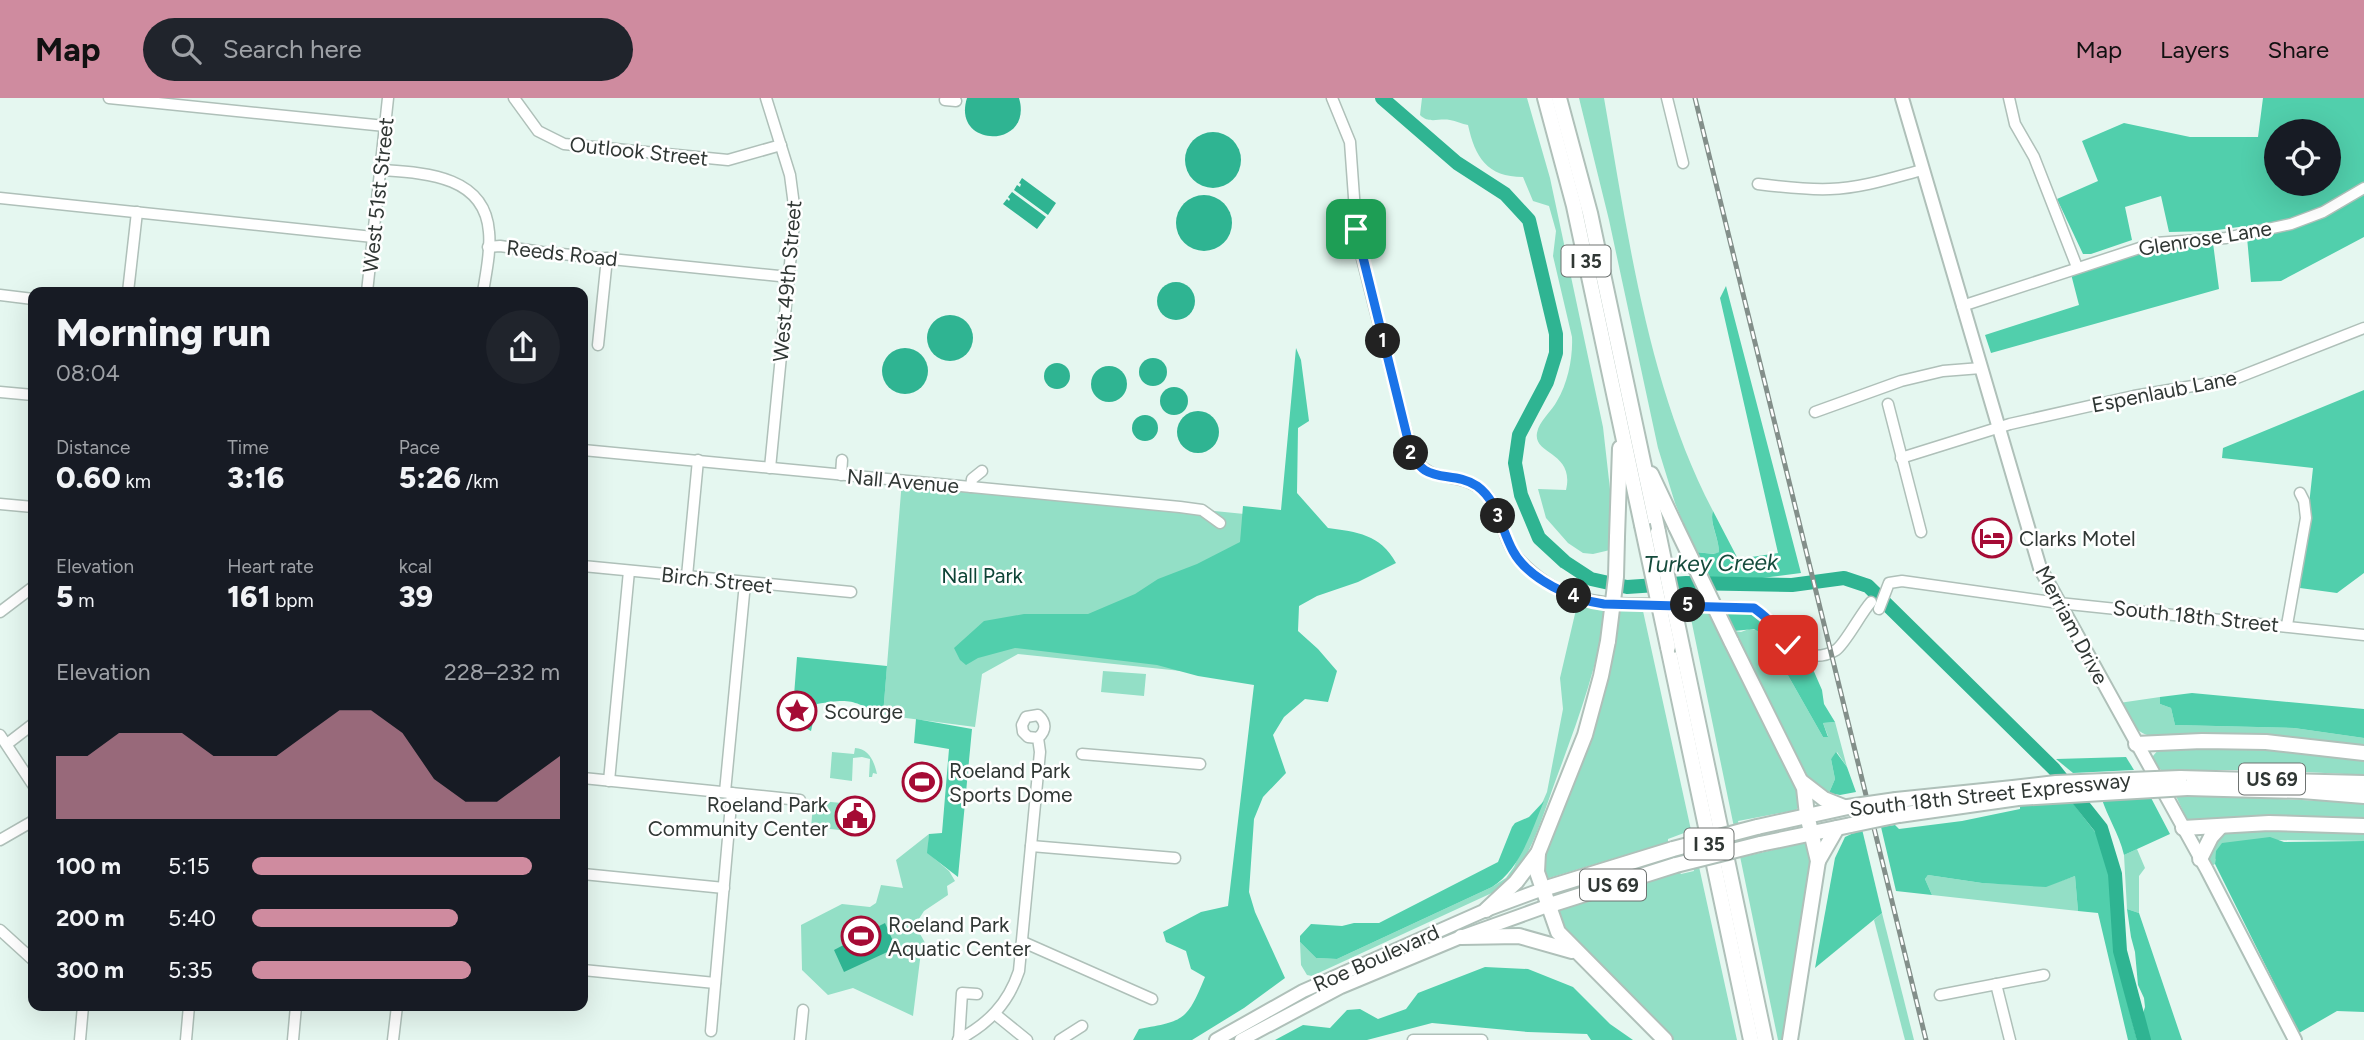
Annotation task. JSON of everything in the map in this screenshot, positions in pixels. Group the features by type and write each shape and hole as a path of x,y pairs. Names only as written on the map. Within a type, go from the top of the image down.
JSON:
{"highway":[{"name":"I 35","path":"1545,98 1574,206 1751,1040"},
{"name":"I 35","path":"1559,98 1572,138 1593,226 1765,1040"},
{"path":"1566,98 1572,138"},
{"name":"US 69","path":"1550,905 1537,872 1538,853 1585,735 1608,641 1616,577 1620,425"},
{"path":"1640,451 1805,793 1807,815 1818,861 1790,1040"},
{"path":"2136,744 2266,742 2364,753"},
{"name":"South 18th Street Expressway","path":"1543,889 1673,849 1757,827 1847,807 1896,800 2184,783 2327,780 2364,783"},
{"path":"1801,781 1824,799 1847,807"},
{"name":"South 18th Street Expressway","path":"2184,783 2364,796"},
{"name":"South 18th Street Expressway","path":"1550,905 1676,865 1760,844 2015,793"},
{"path":"2183,828 2269,823 2364,826"},
{"path":"1818,861 1844,826"},
{"path":"2200,859 2211,837 2221,826"},
{"path":"1486,910 1516,882 1538,853"},
{"path":"1550,905 1558,932 1665,1040"},
{"path":"1461,937 1519,936 1577,952"}],"main road":[{"name":"Merriam Drive","path":"1902,98 2040,568 2200,859 2295,1040"},
{"name":"Roe Boulevard","path":"1216,1040 1303,991 1486,910 1543,889"},
{"name":"Roe Boulevard","path":"1241,1040 1341,987 1461,937 1550,905"}],"street":[{"path":"109,98 385,126"},
{"name":"West 51st Street","path":"368,287 388,98"},
{"name":"Outlook Street","path":"514,98 538,131 564,144 728,160 781,145"},
{"name":"West 49th Street","path":"766,98 795,201 770,468"},
{"name":"South 18th Street","path":"1332,98 1350,142 1357,239 1409,444 1416,461 1434,475 1466,481 1485,493 1516,556 1550,585 1593,602 1754,608 1774,625 1788,645 1809,656 1837,649 1860,615 1875,605 1889,583 1902,581 2059,603 2364,635"},
{"path":"1667,98 1683,163"},
{"path":"2009,98 2015,124 2034,157 2077,267"},
{"name":"Reeds Road","path":"381,170 442,177 466,188 478,201 485,216 489,233 488,247 508,246 789,277"},
{"path":"1759,184 1832,189 1872,183 1922,170"},
{"name":"Glenrose Lane","path":"1962,306 2155,243 2226,238 2291,223 2323,212 2364,188"},
{"path":"0,198 373,237"},
{"path":"129,287 137,212"},
{"path":"484,287 488,247"},
{"path":"598,345 607,258"},
{"path":"0,295 28,298"},
{"name":"Espenlaub Lane","path":"1901,458 1999,427 2134,396 2234,379 2364,328"},
{"path":"1815,412 1901,381 1943,371 1981,368"},
{"path":"0,392 28,395"},
{"path":"1888,404 1921,532"},
{"name":"Nall Avenue","path":"588,450 1202,510 1220,523"},
{"path":"687,576 698,460"},
{"path":"841,475 842,460"},
{"path":"971,487 972,479 982,471"},
{"path":"2287,625 2306,518 2300,493"},
{"path":"0,504 28,507"},
{"name":"Birch Street","path":"588,567 851,593"},
{"path":"609,781 629,571"},
{"path":"711,1031 745,583"},
{"path":"0,612 28,591"},
{"path":"7,744 28,728"},
{"path":"0,735 28,777"},
{"path":"958,1040 995,1014 1015,981 1023,942 1040,752 1038,738"},
{"path":"1082,754 1200,764"},
{"path":"588,779 800,800"},
{"path":"0,840 28,824"},
{"path":"1031,846 1175,859"},
{"path":"588,874 723,888"},
{"path":"0,930 28,955"},
{"path":"1023,942 1152,999"},
{"path":"588,970 715,983"},
{"path":"1940,995 2044,975"},
{"path":"1996,984 2010,1040"},
{"path":"958,1040 962,993 977,994"},
{"path":"800,1040 803,1010"},
{"path":"80,1011 80,1040"},
{"path":"186,1040 189,1011"},
{"path":"293,1040 296,1011"},
{"path":"393,1040 396,1011"},
{"path":"995,1014 1027,1040"},
{"path":"1060,1040 1082,1027"},
{"path":"1413,1040 1482,1040"}],"green space":[{"path":"1422,98 1527,98 1550,178 1603,427 1611,498 1610,550 1583,553 1568,543 1546,518 1538,489 1566,490 1567,478 1560,461 1537,440 1540,424 1555,405 1564,386 1572,345 1553,256 1556,231 1549,206 1533,201 1523,177 1500,173 1485,163 1474,147 1468,125 1450,120 1427,119 1420,115"},
{"path":"1579,98 1604,98 1643,309 1672,413 1713,511 1712,520 1719,552 1715,554 1695,552 1675,503 1658,448 1609,220"},
{"name":"Nall Park","path":"902,480 1275,517 1258,679 1018,654 982,674 975,727 883,715"},
{"path":"1578,601 1606,608 1598,652 1540,825 1518,870 1494,892 1312,976 1307,975 1301,965 1300,942 1316,958 1337,959 1492,887 1506,878 1514,867 1547,792 1563,709 1560,678"},
{"path":"1618,609 1643,611 1737,1040 1670,1040 1561,924 1559,909 1679,871 1681,874 1694,871 1684,833 1668,839 1668,842 1546,879 1543,858"},
{"path":"1689,609 1711,610 1797,785 1800,805 1796,810 1738,821 1747,856 1810,841 1811,856 1786,1040 1778,1040"},
{"path":"1760,630 1765,635 1823,737 1828,736 1823,723 1835,722 1847,767 1837,752 1831,759 1835,779 1829,793 1819,788 1807,775 1734,631"},
{"path":"1103,671 1146,674 1144,696 1101,692"},
{"path":"2160,697 2160,704 2171,708 2175,725 2294,728 2364,738 2364,748 2151,736 2136,728 2119,703"},
{"path":"2244,745 2364,757 2364,775 2264,770 2161,770 2153,761 2153,756 2159,749"},
{"path":"855,748 870,756 877,774 873,773 872,777 869,777 870,759 862,757 853,758 852,781 830,778 832,752 854,754"},
{"path":"2175,794 2364,803 2364,822 2188,822"},
{"path":"820,801 842,803 840,830 811,827 813,806"},
{"path":"2298,829 2364,831 2364,841 2276,840 2215,859 2215,864 2210,867 2213,845 2224,833"},
{"name":"Roeland Park Aquatic Center","path":"929,834 928,853 949,871 955,881 947,886 948,895 924,911 915,925 928,948 921,952 913,1016 853,988 828,995 802,970 801,925 842,904 870,907 876,903 881,885 903,888 896,860"},
{"path":"2137,849 2145,868 2139,876 2139,913 2127,909 2124,855"},
{"path":"1928,875 1982,883 2046,886 2075,876 2078,911 1932,895 1925,879"},
{"path":"1882,913 1914,1040 1905,1040 1874,920"}],"shaded area":[{"path":"967,98 1019,98 1020,115 1015,127 1005,134 980,134 970,127 965,115"},
{"path":"2263,98 2364,98 2364,237 2281,281 2251,282 2246,226 2210,231 2169,232 2161,196 2125,207 2132,240 2091,254 2083,254 2057,199 2098,181 2082,141 2124,123 2190,137 2258,137"},
{"path":"1213,132 1224,134 1233,140 1239,149 1239,171 1233,180 1224,186 1213,188 1202,186 1193,180 1187,171 1185,160 1187,149 1193,140 1202,134"},
{"path":"1022,178 1056,203 1048,215 1014,190 1017,185 1020,187"},
{"path":"1012,192 1046,217 1037,229 1003,204 1007,199 1009,201 1008,197"},
{"path":"1204,195 1215,197 1224,203 1230,212 1230,234 1224,243 1215,249 1204,251 1193,249 1184,243 1178,234 1176,223 1178,212 1184,203 1193,197"},
{"path":"2213,243 2219,289 1991,353 1985,335 2079,305 2071,274 2140,252"},
{"path":"1176,282 1189,288 1195,301 1189,314 1176,320 1163,314 1157,301 1163,288"},
{"path":"1726,286 1801,573 1762,578 1708,577 1695,552 1719,552 1712,520 1713,511 1738,559 1778,553 1720,298"},
{"path":"950,315 967,321 973,338 967,355 950,361 933,355 927,338 933,321"},
{"path":"905,348 922,354 928,371 922,388 905,394 888,388 882,371 888,354"},
{"path":"1296,348 1301,360 1309,421 1298,428 1297,493 1328,528 1358,533 1375,540 1390,553 1396,563 1299,606 1298,631 1337,671 1328,702 1305,699 1284,717 1273,735 1286,773 1263,797 1254,819 1249,892 1255,912 1285,978 1244,1008 1192,1040 1133,1040 1139,1029 1175,1021 1188,1011 1205,977 1191,969 1186,951 1166,942 1163,932 1201,912 1228,906 1254,685 1198,676 1157,665 1015,648 978,658 966,665 954,648 984,621 1024,614 1088,614 1240,542 1243,506 1281,510"},
{"path":"1153,358 1163,362 1167,372 1163,382 1153,386 1143,382 1139,372 1143,362"},
{"path":"1057,363 1066,367 1070,376 1066,385 1057,389 1048,385 1044,376 1048,367"},
{"path":"1109,366 1122,371 1127,384 1122,397 1109,402 1096,397 1091,384 1096,371"},
{"path":"1174,387 1184,391 1188,401 1184,411 1174,415 1164,411 1160,401 1164,391"},
{"path":"2364,390 2364,573 2337,593 2300,588 2313,468 2222,458 2223,448"},
{"path":"1198,411 1213,417 1219,432 1213,447 1198,453 1183,447 1177,432 1183,417"},
{"path":"1145,415 1154,419 1158,428 1154,437 1145,441 1136,437 1132,428 1136,419"},
{"path":"1724,610 1755,613 1776,632 1791,657 1812,667 1822,690 1824,704 1835,722 1823,723 1828,737 1823,737 1765,635 1754,629 1734,631"},
{"path":"797,657 887,666 883,715 858,704 838,701 817,704 811,731 792,721"},
{"path":"2192,693 2364,709 2364,738 2294,728 2175,725 2171,708 2160,704 2160,697"},
{"path":"916,719 972,729 958,877 927,853 929,834 942,833 949,749 914,743"},
{"path":"1836,752 1847,767 1856,792 1840,795 1829,793 1835,779 1831,759"},
{"path":"2126,757 2134,770 2073,773 2056,759"},
{"path":"2149,794 2170,834 2124,855 2101,796"},
{"path":"2068,797 2099,837 2106,856 2111,880 2117,962 2137,1040 2128,1040 2098,913 2078,911 2075,876 2046,887 1982,883 1928,875 1925,879 1932,895 1896,891 1881,827 1895,825 1899,829 1962,821 2020,809 2020,804"},
{"path":"1544,801 1518,860 1492,887 1337,959 1316,958 1300,942 1300,936 1311,924 1342,926 1379,923 1498,862 1515,823 1529,817"},
{"path":"1862,829 1882,913 1815,968 1835,858 1845,837"},
{"path":"2270,837 2284,842 2364,841 2364,1012 2337,1011 2299,1033 2215,864 2216,851 2222,843"},
{"path":"2127,909 2139,913 2182,1040 2148,1040 2142,1016 2144,998 2138,985"},
{"path":"885,923 896,948 844,972 834,950 853,940 860,952 865,950 859,936"},
{"path":"1485,967 1528,969 1573,987 1610,1024 1633,1040 1591,1040 1587,1034 1528,1032 1432,1023 1367,1040 1275,1040 1303,1025 1330,1028 1347,1010 1360,1009 1378,1019 1406,1009 1418,993"}],"waterway":[{"name":"Turkey Creek","path":"1382,98 1457,163 1505,194 1529,220 1556,334 1556,353 1547,382 1519,435 1515,463 1521,495 1539,538 1565,562 1591,579 1627,587 1686,583 1792,585 1844,578 1868,586 2054,769 2101,828 2115,874 2120,951 2144,1040"}],"railway":[{"path":"1695,98 1926,1040"}],"place":[{"name":"Clarks Motel","path":"1992,538"},
{"name":"Scourge","path":"797,711"},
{"name":"Roeland Park Sports Dome","path":"922,782"},
{"name":"Roeland Park Community Center","path":"855,816"},
{"name":"Roeland Park Aquatic Center","path":"861,936"}],"route":[{"path":"1356,229 1409,444 1421,467 1438,477 1466,481 1485,493 1491,500 1516,556 1545,582 1560,590 1580,599 1604,604 1754,608 1767,617 1788,645"}]}
